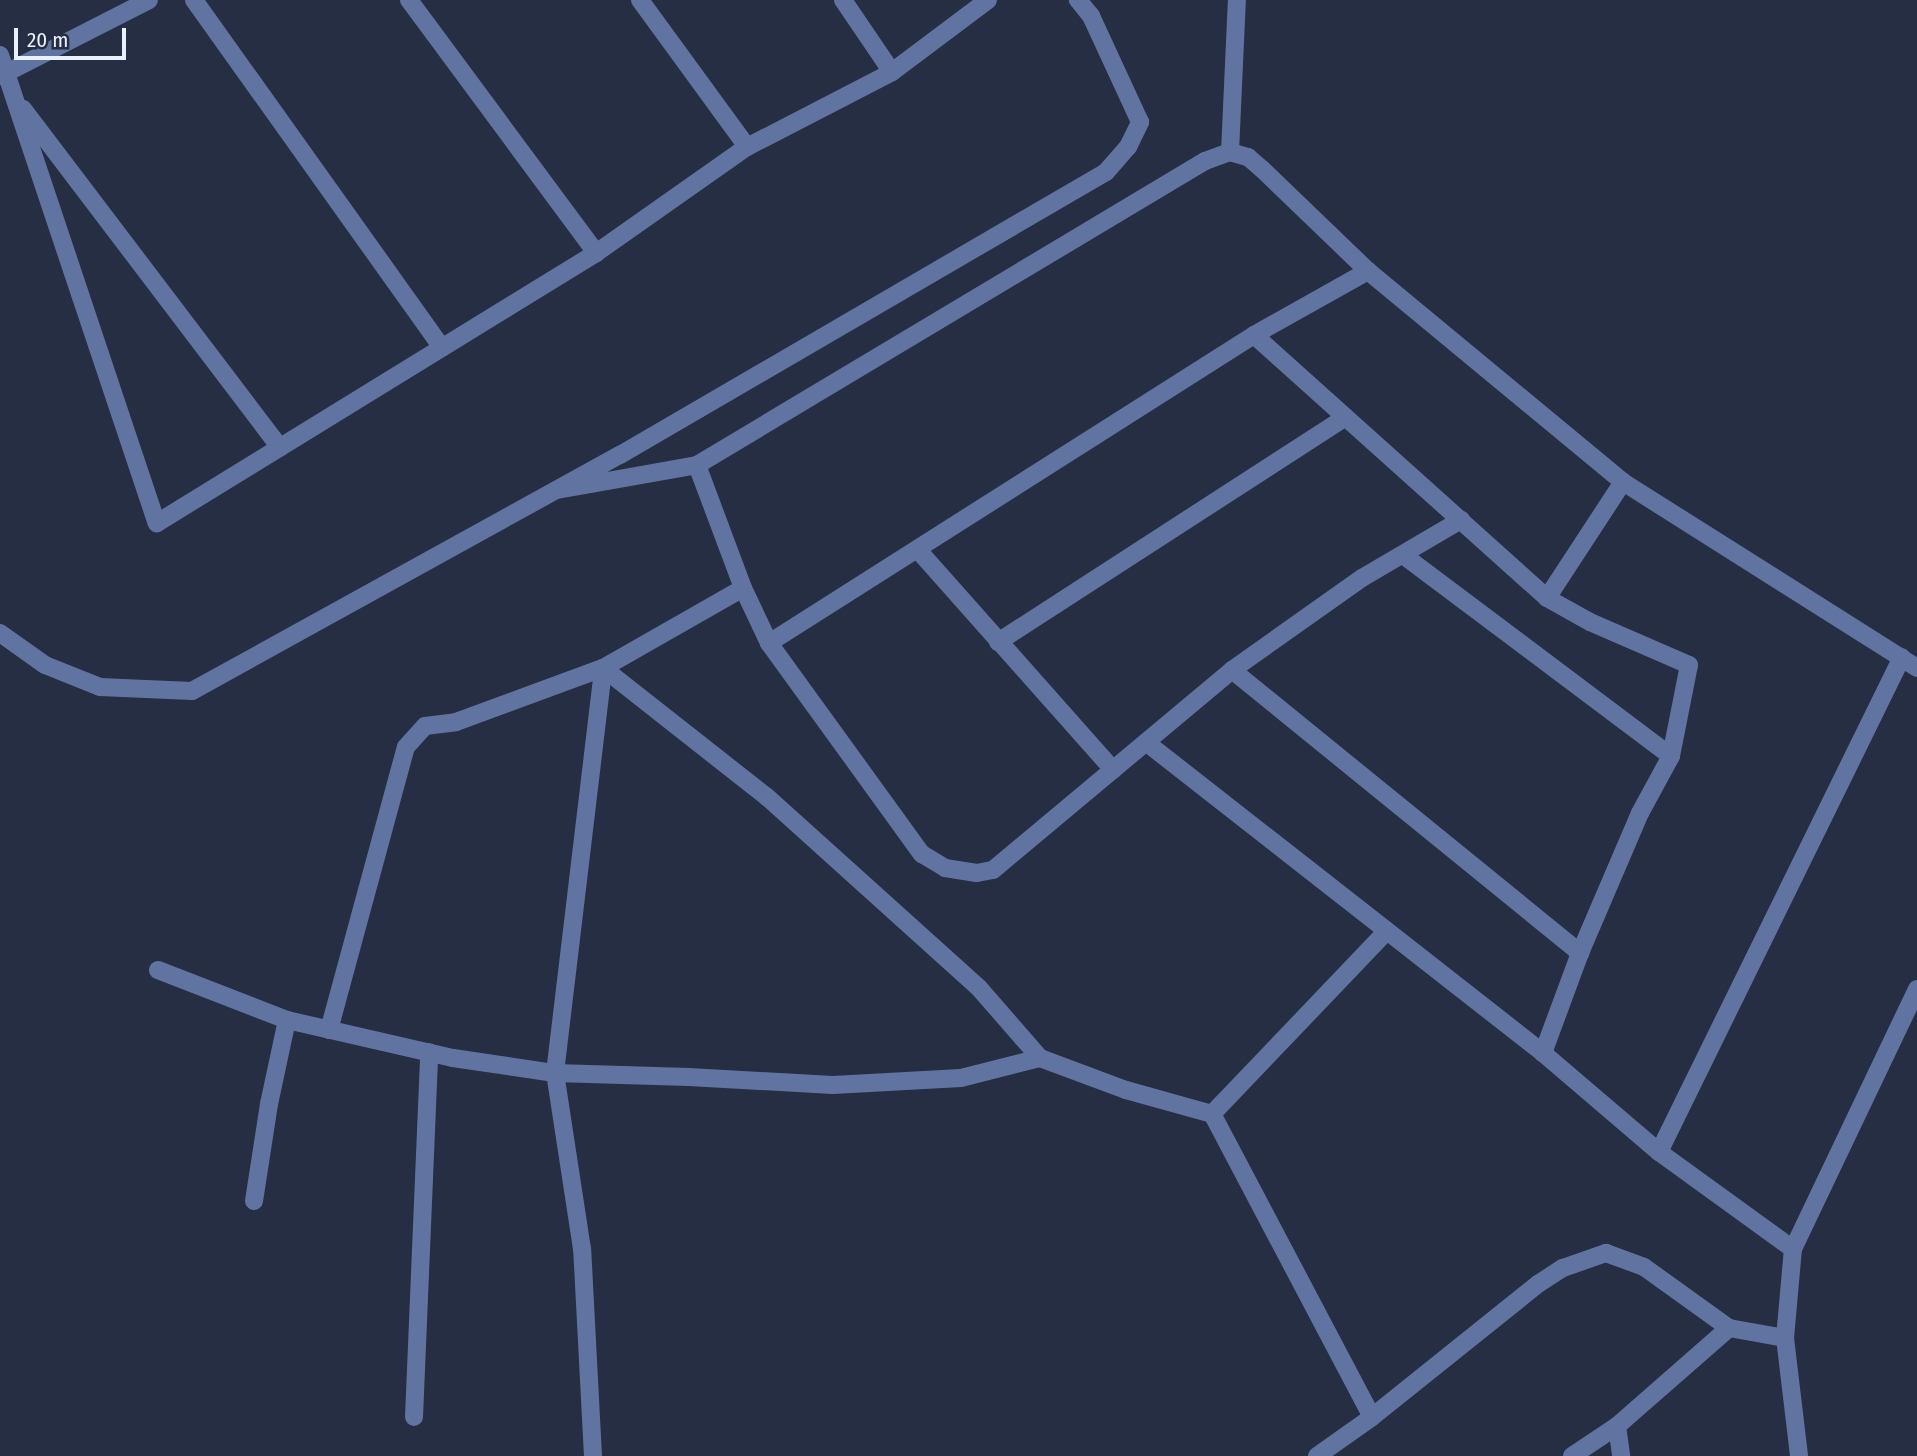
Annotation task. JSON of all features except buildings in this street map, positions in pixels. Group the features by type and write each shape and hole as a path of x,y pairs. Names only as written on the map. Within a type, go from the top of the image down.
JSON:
{"street":[{"path":"3,75 149,0"},
{"path":"194,0 442,348"},
{"path":"409,0 596,253"},
{"path":"640,0 747,147"},
{"path":"843,0 892,72"},
{"path":"0,55 3,75 15,98 157,523 596,253 747,147 892,72 988,0"},
{"path":"0,633 45,665 100,687 191,691 557,490 1106,173 1128,146 1140,122 1091,16 1078,0"},
{"path":"1230,152 1237,0"},
{"path":"15,98 280,447"},
{"path":"557,490 697,464 1205,161 1230,152 1248,157 1368,271 1623,482 1917,668"},
{"path":"769,643 1254,335 1368,271"},
{"path":"1254,335 1546,598 1590,622 1689,665 1671,756 1640,813 1580,953 1543,1053"},
{"path":"998,642 1344,418"},
{"path":"697,464 743,588 769,643 922,854 945,868 961,872 993,870 1232,670 1362,578 1461,520"},
{"path":"1546,598 1623,482"},
{"path":"918,550 1114,770"},
{"path":"1403,555 1671,756"},
{"path":"329,1030 406,747 425,726 456,722 603,668 743,588"},
{"path":"1659,1152 1902,657"},
{"path":"603,668 767,797 979,988 1040,1058 1126,1090 1212,1114 1372,1417"},
{"path":"593,1456 582,1249 555,1073 603,668"},
{"path":"1232,670 1580,953"},
{"path":"1147,743 1543,1053 1659,1152 1793,1249"},
{"path":"1212,1114 1387,931"},
{"path":"158,970 287,1020 429,1052 555,1073 833,1085 961,1078 1040,1058"},
{"path":"1800,1456 1785,1338 1793,1249 1917,989"},
{"path":"254,1201 269,1104 287,1020"},
{"path":"414,1417 429,1052"},
{"path":"1317,1456 1372,1417 1538,1284 1563,1268 1606,1252 1644,1267 1729,1328 1785,1338"},
{"path":"1572,1456 1617,1426 1729,1328"},
{"path":"1617,1426 1621,1456"}]}
